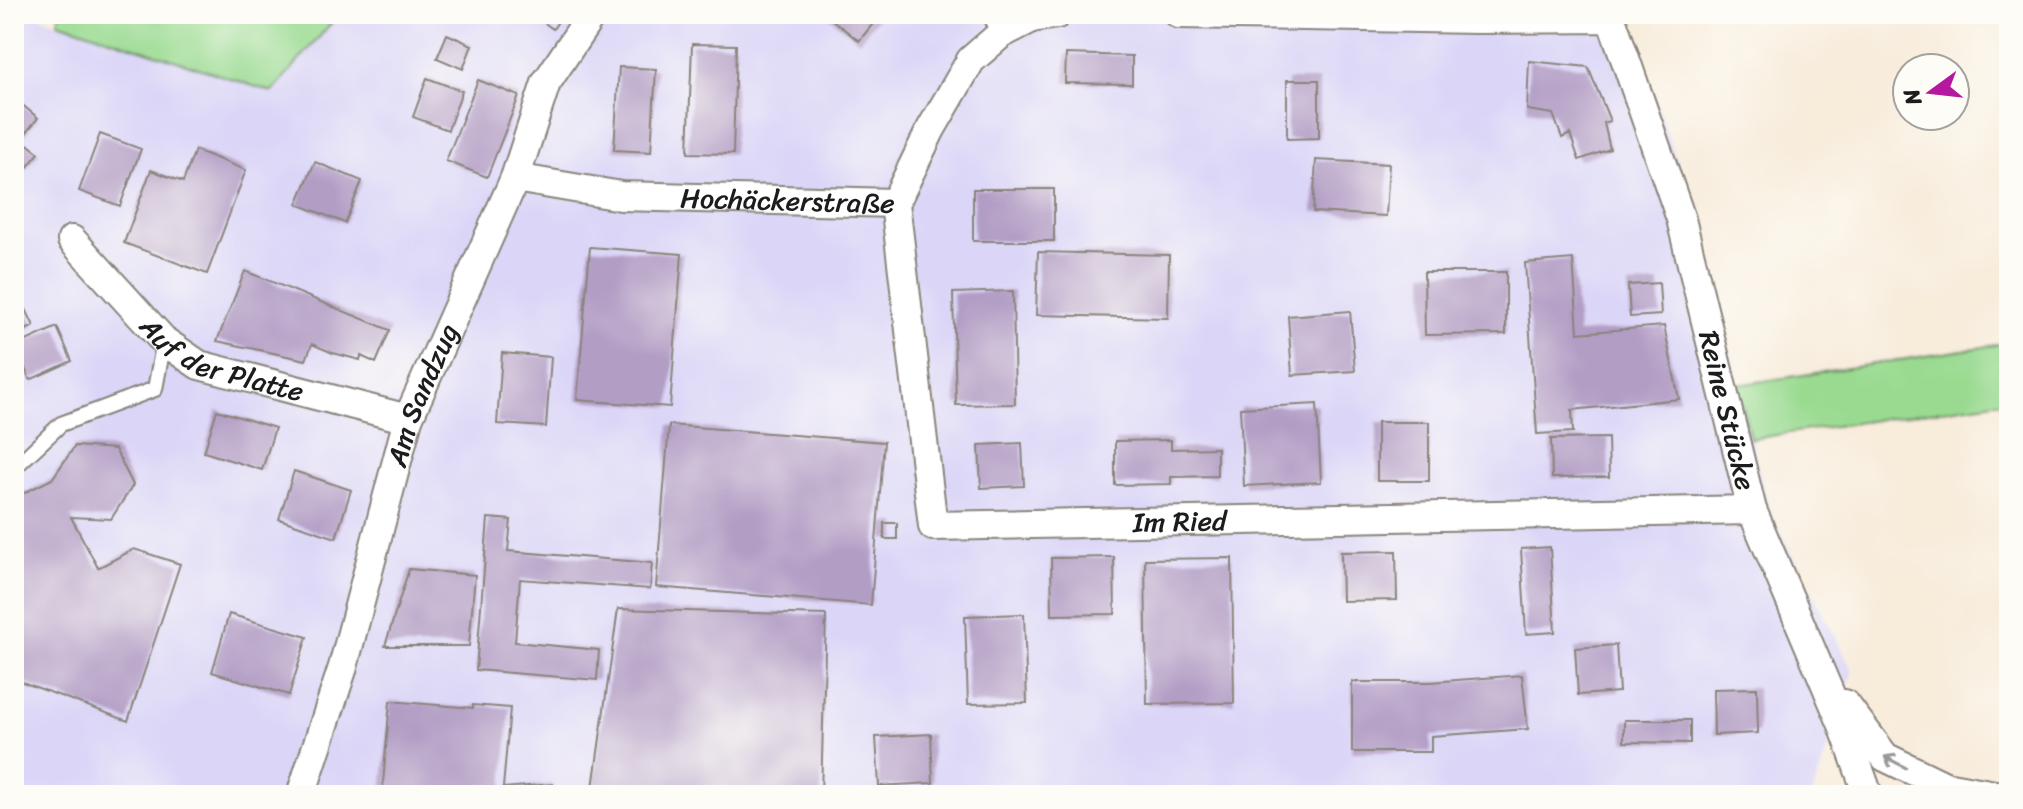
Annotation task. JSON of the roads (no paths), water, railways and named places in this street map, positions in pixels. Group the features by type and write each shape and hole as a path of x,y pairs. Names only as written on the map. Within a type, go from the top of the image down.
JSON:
{"street":[{"name":"Am Sandzug","path":"301,795 343,667 408,419 515,178 546,83 592,14"},
{"name":"Hochäckerstraße","path":"515,178 621,196 895,203 931,129 995,24 1057,14"},
{"name":"Reine Stücke","path":"1179,14 1611,18 1681,219 1752,510 1843,725 1868,795"},
{"name":"Im Ried","path":"895,203 933,526 1752,510"},
{"name":"Auf der Platte","path":"72,240 164,341 199,365 408,419"},
{"path":"1819,668 1885,757 1945,786 1995,795"}],"lane":[{"path":"14,468 61,424 155,389 164,341"}]}
